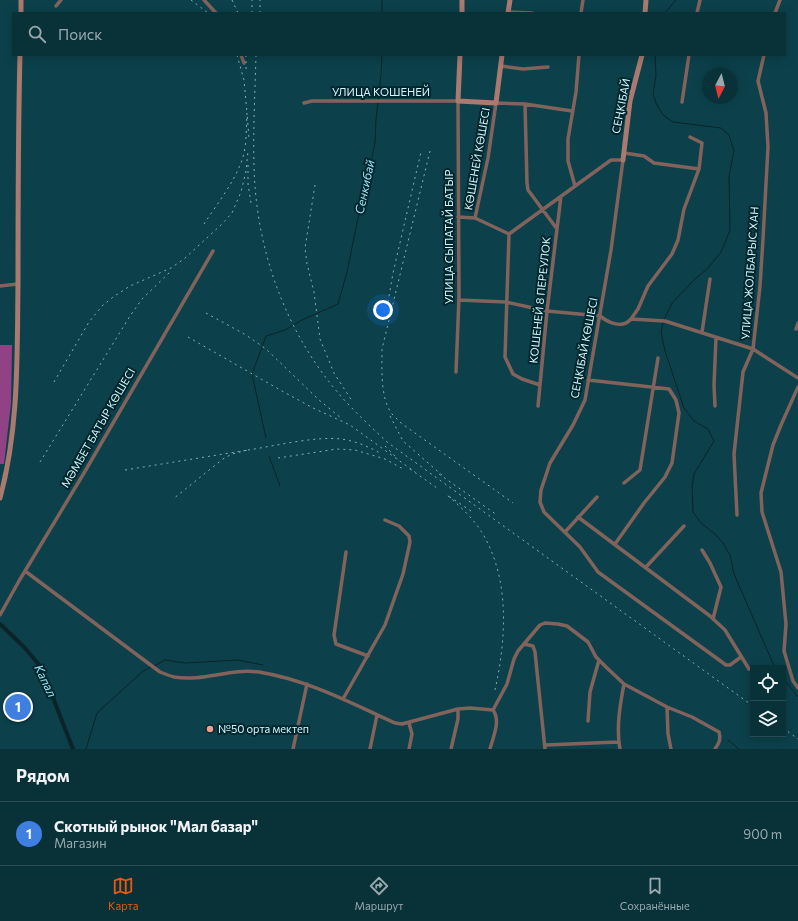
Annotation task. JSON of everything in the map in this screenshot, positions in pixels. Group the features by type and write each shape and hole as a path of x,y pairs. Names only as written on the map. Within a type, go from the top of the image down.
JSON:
{"main road":[{"path":"21,0 21,12"},
{"path":"462,0 462,12"},
{"path":"508,12 510,0"},
{"path":"645,12 646,0"},
{"path":"0,498 13,436 18,343 20,56"},
{"path":"460,56 458,101 496,103 502,56"},
{"name":"СЕҢКІБАЙ","path":"623,160 630,101 642,56"}],"street":[{"path":"56,6 61,0"},
{"path":"204,0 215,12"},
{"path":"581,12 583,0"},
{"path":"697,12 700,0"},
{"path":"775,12 780,0"},
{"path":"241,56 244,63"},
{"path":"575,186 568,161 568,139 576,92 579,56"},
{"path":"682,102 689,56"},
{"name":"УЛИЦА ЖОЛБАРЫС ХАН","path":"737,515 734,454 742,372 753,349 760,286 768,147 766,113 758,81 764,56"},
{"path":"501,66 523,69 548,66"},
{"name":"УЛИЦА КОШЕНЕЙ","path":"304,103 312,101 458,101"},
{"name":"УЛИЦА СЫПАТАЙ БАТЫР","path":"456,372 459,300 458,101"},
{"path":"496,103 525,104 572,110"},
{"name":"КӨШЕНЕЙ КӨШЕСІ","path":"475,218 488,158 496,103"},
{"path":"525,104 528,190 557,229"},
{"path":"459,300 506,302 547,311 600,316 606,321 616,324 628,322 638,309 648,286 672,254 678,240 684,209 699,169 702,143 690,137"},
{"path":"624,154 644,156 654,163 699,169"},
{"path":"509,234 611,160 623,160"},
{"name":"СЕҢКІБАЙ КӨШЕСІ","path":"623,160 611,250 585,400 574,425 550,463 541,490 540,502 544,512 580,547 598,572 726,665 730,665 741,657"},
{"name":"КОШЕНЕЙ 8 ПЕРЕУЛОК","path":"538,406 547,311 561,196"},
{"path":"458,217 475,218 509,234"},
{"path":"509,234 505,357 513,374 522,379 540,385"},
{"name":"МӘМБЕТ БАТЫР КӨШЕСІ","path":"0,615 213,251"},
{"path":"702,332 710,279"},
{"path":"0,286 18,284"},
{"path":"631,319 665,321 753,349 798,378"},
{"path":"796,329 798,323"},
{"path":"715,406 714,385 716,338"},
{"path":"624,483 640,470 658,358"},
{"path":"588,380 669,389 676,400 679,413 672,462 665,477 644,503 615,544"},
{"path":"798,387 773,445 761,493 762,512 781,572 786,624 784,651 793,681 798,688"},
{"path":"565,532 597,497"},
{"path":"578,517 713,619 725,630 749,669"},
{"path":"343,699 385,625 403,574 410,542 409,536 398,526 385,520"},
{"path":"646,567 684,526"},
{"path":"702,550 721,587 713,619"},
{"path":"346,552 334,635 336,644 368,656"},
{"path":"25,571 154,668 173,677 186,678 240,672 259,672 307,684 395,723 409,723 458,709 470,708 493,710"},
{"path":"493,710 506,684 514,659 524,644 540,625 545,623 558,624 567,626 588,642 599,660 624,684 667,707 692,717 719,732 721,738 720,743 715,749"},
{"path":"524,644 533,646 535,652 545,747 618,742"},
{"path":"588,721 590,692 599,660"},
{"path":"293,749 307,684"},
{"path":"620,749 618,742 620,701 624,684"},
{"path":"667,707 668,734 671,749"},
{"path":"451,749 458,719 458,709"},
{"path":"490,749 497,722 496,715 493,710"},
{"path":"370,749 377,715"},
{"path":"409,723 412,734 409,749"}],"shaded area":[{"path":"0,345 12,345 11,403 4,464 0,464"}],"waterway":[{"name":"Сенкибай","path":"382,0 382,12"},
{"path":"666,12 676,0"},
{"name":"Сенкибай","path":"266,438 252,374 266,336 285,330 302,320 338,304 347,272 375,142 382,56"},
{"path":"655,56 656,76 653,94 663,115 673,122 721,128 729,135 734,151 729,176 730,230 721,252 708,268 672,303 664,320"},
{"path":"663,323 661,332 665,351 684,408 694,421 708,429 714,441 694,474 692,486 693,512 701,523 715,534 723,543 730,555 734,574 774,665"},
{"path":"269,456 280,486"},
{"name":"Капал","path":"0,624 24,647 41,667 73,749"},
{"path":"154,666 165,660 185,663 238,660 263,665"},
{"path":"86,749 97,713 142,672 151,667"},
{"path":"786,682 798,697"},
{"path":"728,740 739,749"}],"railway":[{"path":"191,0 207,12"},
{"path":"232,0 238,12"},
{"path":"252,0 252,12"},
{"path":"260,0 260,12"},
{"path":"237,56 244,80 247,113"},
{"path":"246,56 246,73"},
{"path":"256,56 254,167 256,196 266,254 285,308 298,334 330,383 350,406 387,442 750,704"},
{"path":"204,224 226,192 240,166 245,146 247,113 249,139"},
{"path":"54,382 89,322 102,306 130,286 171,268 184,259 232,213 241,192 246,171 248,151"},
{"path":"430,151 382,349 382,383 385,400 392,414 401,423 513,503"},
{"path":"388,302 393,273 421,152"},
{"path":"248,165 248,184 251,203"},
{"path":"315,185 305,248 307,264 314,292 320,339 334,373 352,401"},
{"path":"40,462 130,316 142,299 171,271"},
{"path":"206,313 246,335 266,349 319,400 341,418"},
{"path":"188,337 313,408 350,425 415,472"},
{"path":"390,416 403,441 443,476"},
{"path":"248,450 307,440 331,438 357,443 382,454"},
{"path":"385,446 398,459"},
{"path":"278,458 337,449 355,450 385,459 405,470"},
{"path":"125,470 248,450 232,454 223,459 173,499"},
{"path":"410,469 437,488"},
{"path":"439,474 497,515"},
{"path":"471,511 447,495 467,514 484,536 498,572 502,592 503,631 502,651 495,690"},
{"path":"786,730 798,739"}],"place":[{"name":"Скотный рынок \"Мал базар\"","path":"18,707"},
{"name":"№50 орта мектеп","path":"210,729"}]}
